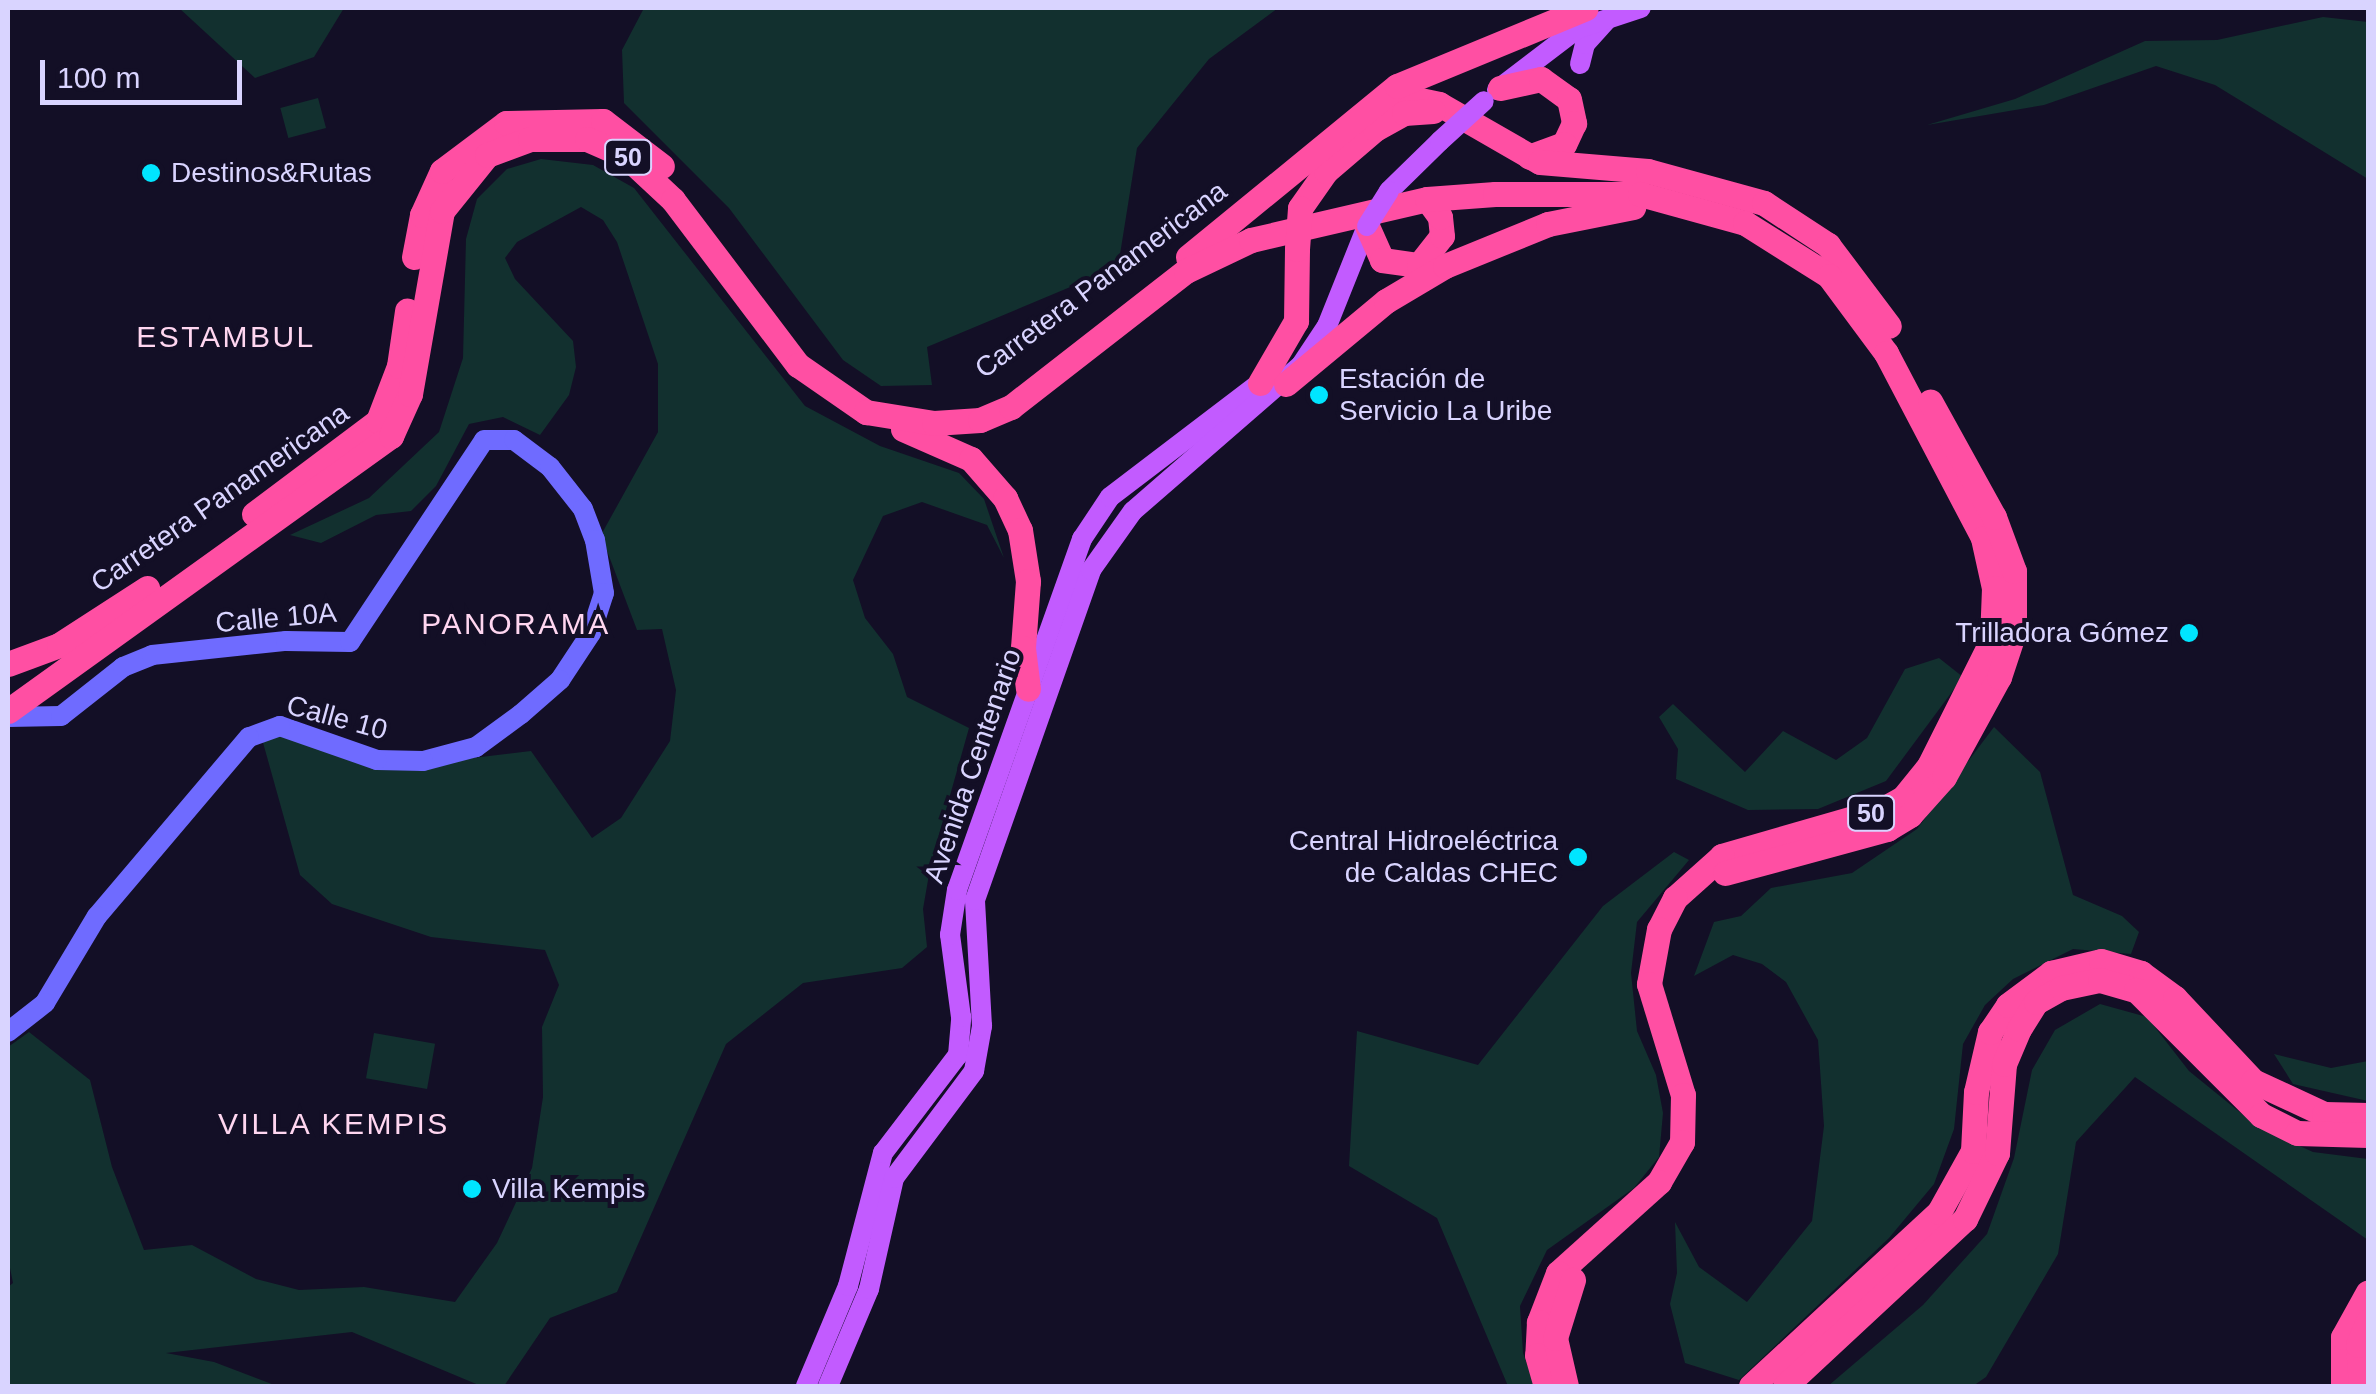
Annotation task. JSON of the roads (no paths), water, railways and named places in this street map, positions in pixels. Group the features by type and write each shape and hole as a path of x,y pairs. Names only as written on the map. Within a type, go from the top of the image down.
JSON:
{"highway":[{"path":"1354,116 1397,86 1460,55 1586,8"},
{"path":"1492,94 1541,79 1562,90 1573,111 1570,134 1555,152 1520,155"},
{"name":"50","path":"1354,116 1406,97 1453,114 1520,155 1707,183 1764,203 1816,233 1864,285 1898,342 1994,517 2016,586 2014,632 2000,678 1920,806 1887,829 1722,874 1680,921 1668,953 1667,988 1699,1094 1695,1153 1676,1187 1574,1279 1555,1338 1566,1386"},
{"path":"1260,383 1296,321 1300,229 1326,170 1390,119 1417,111 1453,114"},
{"name":"Carretera Panamericana","path":"8,664 94,624 378,421 399,366 430,191 460,153 506,123 574,117 626,132 668,172 800,348 854,388 904,411 964,412 998,401 1154,285 1354,116"},
{"name":"Carretera Panamericana","path":"8,714 391,436 412,384 442,212 466,174 507,146 568,137 626,156 674,200 798,366 866,412 934,424 994,415 1026,398 1156,294 1226,248 1300,229"},
{"path":"1282,178 1270,199 1272,211 1279,222 1300,229"},
{"name":"50","path":"1300,229 1427,199 1615,193 1698,206 1797,251 1856,306 1983,538 1994,630 1969,695 1930,766 1903,798 1881,810 1722,856 1675,898 1659,929 1649,984 1683,1095 1682,1142 1659,1182 1558,1273 1538,1322 1546,1386"},
{"path":"1367,226 1382,260 1419,265 1442,236 1440,217 1427,199"},
{"path":"1286,384 1396,294 1476,252 1579,215 1698,206"},
{"path":"866,412 959,451 1006,498 1020,530 1028,581 1023,648 1028,689"},
{"path":"1751,1386 1911,1242 1952,1194 1973,1152 1976,1092 1990,1032 2008,1005 2051,973 2102,962 2140,973 2175,998 2252,1082 2324,1114 2368,1115"},
{"path":"1786,1386 1964,1219 1998,1152 2004,1064 2018,1029 2036,1002 2061,988 2100,980 2136,990 2261,1115 2297,1133 2368,1135"},
{"path":"2361,1386 2356,1360 2368,1292"},
{"path":"2344,1386 2340,1354 2361,1322"}],"main road":[{"name":"Avenida Centenario","path":"828,1386 864,1304 894,1178 974,1071 982,1026 975,900 1091,570 1132,511 1286,384 1321,339 1367,226 1389,192 1492,94 1560,38 1640,8"},
{"path":"1580,64 1584,44 1613,15"},
{"name":"Avenida Centenario","path":"806,1386 848,1286 884,1153 958,1054 950,935 955,902 1028,689 1100,507 1292,357 1335,303"}],"street":[{"name":"Calle 10","path":"8,1032 44,1003 97,916 249,736 280,726 377,760 423,762 476,747 560,680 592,634 604,593 595,540 567,485 514,440 484,440 468,456"},
{"name":"Calle 10A","path":"8,714 61,716 122,667 152,655 286,641 350,642 468,456"}],"place":[{"name":"Destinos&Rutas","path":"151,173"},
{"name":"Estación de Servicio La Uribe","path":"1319,395"},
{"name":"Trilladora Gómez","path":"2189,633"},
{"name":"Central Hidroeléctrica de Caldas CHEC","path":"1578,857"},
{"name":"Villa Kempis","path":"472,1189"}],"district":[{"name":"ESTAMBUL","path":"226,337"},
{"name":"PANORAMA","path":"516,624"},
{"name":"VILLA KEMPIS","path":"334,1124"}]}
